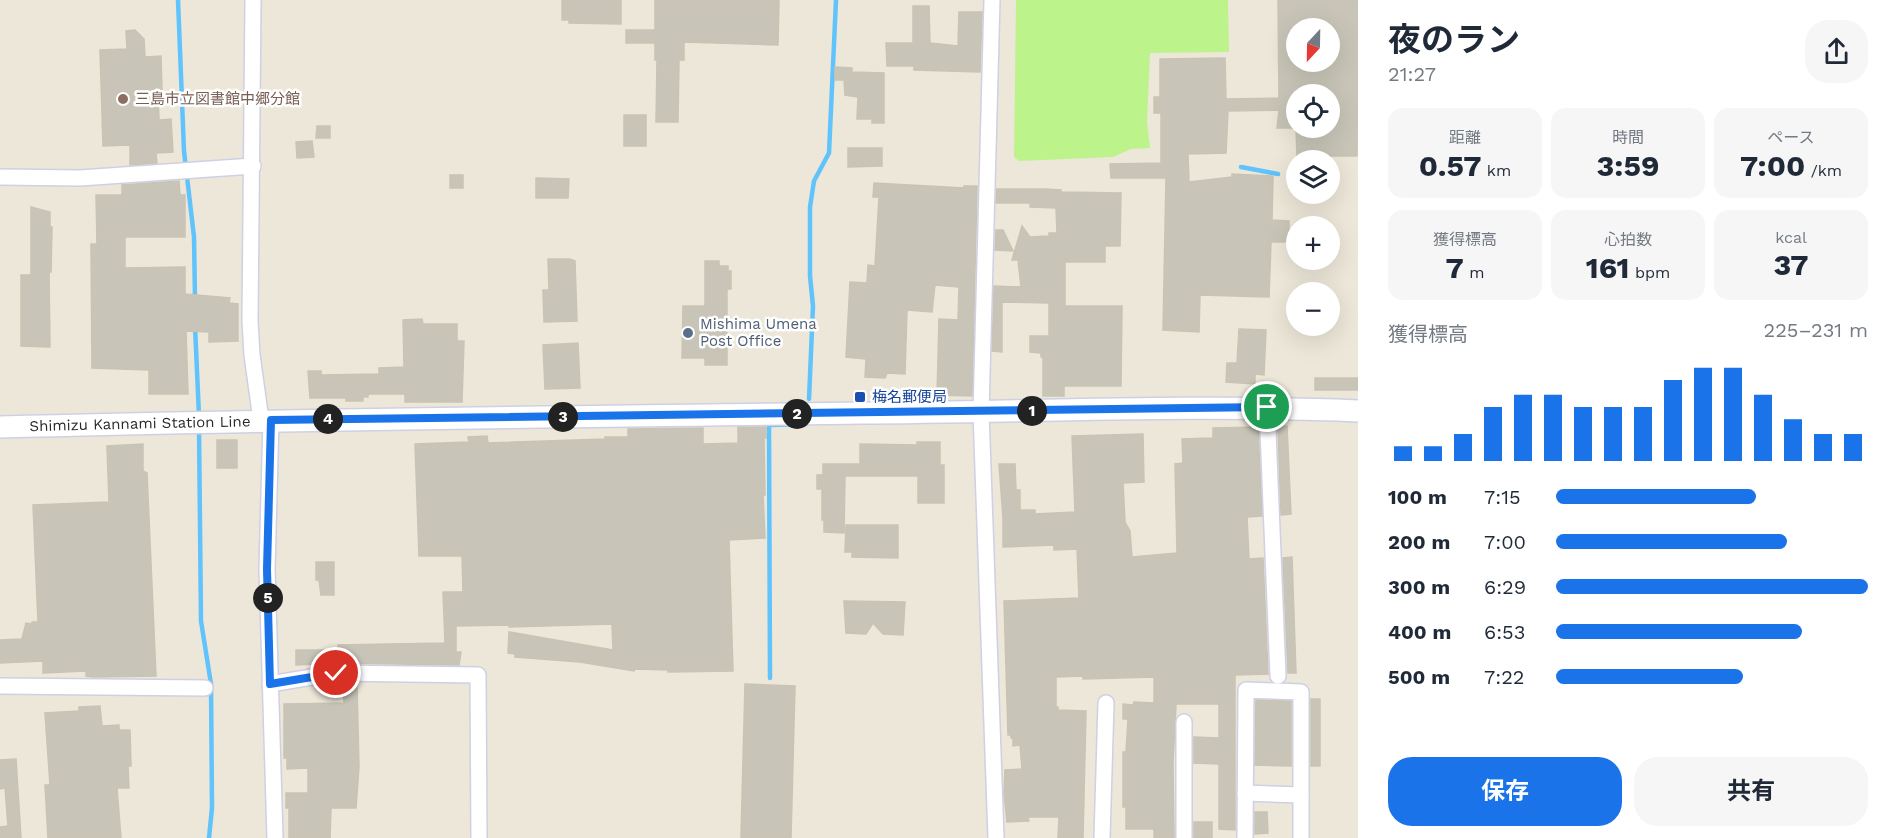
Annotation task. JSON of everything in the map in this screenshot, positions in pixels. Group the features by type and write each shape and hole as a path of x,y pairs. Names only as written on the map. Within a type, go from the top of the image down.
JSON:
{"main road":[{"name":"Shimizu Kannami Station Line","path":"0,427 266,420 1267,407 1358,411"}],"street":[{"path":"253,0 250,321 266,420 267,569 275,838"},
{"path":"992,0 981,412 996,838"},
{"path":"0,177 80,178 253,166"},
{"path":"1267,407 1278,676"},
{"path":"270,684 336,673 478,675 479,838"},
{"path":"0,686 205,688"},
{"path":"1245,838 1246,690 1301,692 1300,838"},
{"path":"1102,838 1106,703"},
{"path":"1184,722 1184,838"},
{"path":"1245,793 1301,795"}],"green space":[{"path":"1016,0 1228,0 1229,52 1150,53 1147,122 1150,148 1131,149 1113,157 1019,161 1014,157"}],"building":[{"path":"562,0 621,0 621,24 569,23 569,20 562,20"},
{"path":"655,0 779,0 778,45 684,42 684,60 679,60 678,122 656,122 655,43 626,43 626,30 655,30"},
{"path":"1278,0 1358,0 1357,156 1340,156 1340,150 1297,150 1296,138 1340,138 1340,84 1286,84 1286,128 1277,128 1279,110 1228,111 1226,153 1188,154 1189,182 1232,177 1232,174 1273,176 1272,220 1286,221 1286,242 1271,242 1269,297 1200,295 1199,332 1163,330 1166,178 1111,178 1110,164 1161,163 1161,113 1154,113 1154,97 1160,97 1160,59 1225,58 1226,99 1279,98"},
{"path":"913,6 929,6 930,43 958,46 959,12 982,12 980,72 914,70 914,66 887,66 886,43 913,43"},
{"path":"135,30 144,39 145,57 161,56 162,90 158,91 159,120 171,119 173,152 156,153 157,163 130,165 130,145 103,146 100,50 127,49 126,31"},
{"path":"835,67 852,68 852,72 884,73 884,123 872,123 872,119 857,119 858,97 845,95 844,80 835,80"},
{"path":"624,115 646,115 646,146 624,146"},
{"path":"317,126 330,126 330,138 316,138"},
{"path":"312,141 314,157 297,158 296,142"},
{"path":"848,148 882,148 882,166 848,167"},
{"path":"450,175 463,175 463,188 450,188"},
{"path":"536,178 569,179 568,198 536,198"},
{"path":"179,181 180,195 185,195 185,237 125,237 125,268 185,267 185,294 230,298 229,303 238,304 238,341 209,342 209,332 186,331 188,394 149,394 149,370 92,368 91,244 97,244 96,195 122,195 122,185"},
{"path":"874,183 964,188 964,186 977,186 972,396 937,395 939,319 958,320 959,287 935,285 932,312 907,310 905,374 887,373 885,378 865,377 866,359 846,357 850,282 867,283 868,265 875,266 879,197 873,197"},
{"path":"997,189 1121,193 1120,246 1105,246 1105,262 1065,262 1065,306 1122,306 1121,386 1064,386 1064,396 1043,396 1043,357 1041,353 1030,352 1030,336 1049,336 1049,303 1002,302 1002,352 992,351 994,286 1021,287 1018,260 1012,260 1022,226 1030,237 1057,233 1056,208 1030,207 1030,203 996,203"},
{"path":"31,207 50,212 50,227 52,227 51,272 49,272 50,347 21,346 21,275 31,275"},
{"path":"996,230 1003,230 1013,251 995,250"},
{"path":"548,259 575,261 577,321 544,322 543,290 549,290"},
{"path":"705,261 719,261 719,266 728,266 728,271 731,271 731,289 727,289 727,365 705,365 705,358 682,358 683,306 705,306"},
{"path":"422,319 423,324 457,324 457,341 464,341 462,402 405,402 405,394 368,394 368,397 363,397 363,401 346,401 346,398 310,398 308,371 321,371 321,375 379,374 379,368 404,367 403,320"},
{"path":"1239,329 1266,330 1264,375 1255,374 1255,384 1226,382 1227,363 1237,363"},
{"path":"578,343 580,388 545,389 543,345"},
{"path":"1315,378 1358,378 1358,390 1315,390"},
{"path":"1287,426 1291,514 1281,515 1278,427"},
{"path":"738,427 766,427 766,438 764,438 765,495 763,495 765,538 729,540 733,671 668,672 668,670 635,669 634,671 580,662 515,657 515,654 508,653 509,632 613,650 612,624 456,626 456,652 461,652 459,665 336,663 296,665 296,650 339,650 338,645 445,643 443,592 463,592 462,556 419,556 415,444 469,442 468,437 487,436 488,443 605,439 605,437 628,437 628,429 703,428 703,444 738,443"},
{"path":"1258,427 1262,516 1247,517 1249,559 1263,558 1268,674 1235,675 1235,830 1219,829 1219,764 1194,763 1194,737 1219,738 1219,704 1176,704 1173,763 1174,838 1154,838 1154,829 1126,829 1126,807 1123,807 1123,752 1126,752 1128,719 1123,719 1123,704 1154,703 1154,677 1083,679 1083,676 1056,677 1056,707 1058,710 1086,711 1083,838 1058,838 1059,817 1028,817 1029,821 1007,822 1004,793 1005,770 1022,769 1020,745 1013,746 1013,738 1008,735 1004,601 1079,598 1077,549 1054,550 1054,545 1003,547 999,464 1015,464 1016,490 1020,490 1020,510 1035,510 1035,514 1075,512 1072,436 1143,434 1144,482 1123,483 1125,522 1130,531 1132,557 1177,553 1175,464 1183,463 1182,439 1213,438 1213,428"},
{"path":"217,440 237,440 237,468 217,468"},
{"path":"917,442 940,442 940,465 944,465 944,503 918,503 918,476 845,476 844,533 824,532 822,489 817,489 817,475 823,475 823,464 860,464 860,444 917,445"},
{"path":"143,444 143,471 147,473 156,676 93,677 86,676 86,671 43,673 43,661 0,663 0,640 22,639 26,623 38,622 33,505 109,502 107,446"},
{"path":"846,525 898,525 898,558 852,557 852,552 845,552"},
{"path":"1292,557 1296,673 1288,673 1283,558"},
{"path":"316,562 334,562 334,595 321,595 319,580 316,580"},
{"path":"844,601 905,602 903,635 883,634 873,623 866,634 846,633"},
{"path":"343,683 357,683 359,767 356,808 331,808 330,838 289,838 289,808 286,808 286,793 308,793 308,768 287,769 287,758 284,758 284,704 344,703"},
{"path":"745,684 795,686 791,838 741,838"},
{"path":"1311,699 1320,699 1320,766 1311,766"},
{"path":"1256,700 1291,701 1291,766 1255,765"},
{"path":"100,706 102,726 119,725 119,730 130,730 129,788 117,788 121,838 48,838 45,785 50,785 45,713 79,711 79,707"},
{"path":"16,759 21,838 0,838 0,827 8,826 5,788 0,789 0,760"},
{"path":"1255,812 1267,812 1268,833 1255,834"},
{"path":"1194,822 1212,822 1212,838 1194,838"}],"waterway":[{"path":"178,0 184,151 194,237 195,299"},
{"path":"809,399 813,306 810,276 810,207 814,181 829,153 836,0"},
{"path":"1241,167 1278,174"},
{"path":"195,326 199,416"},
{"path":"770,678 769,425 806,424"},
{"path":"199,428 201,621 211,684 212,808 209,838"}],"place":[{"name":"三島市立図書館中郷分館","path":"123,99"},
{"name":"Mishima Umena Post Office","path":"688,333"},
{"name":"梅名郵便局","path":"860,397"}],"route":[{"path":"336,673 270,684 267,569 271,420 1267,407"}]}
